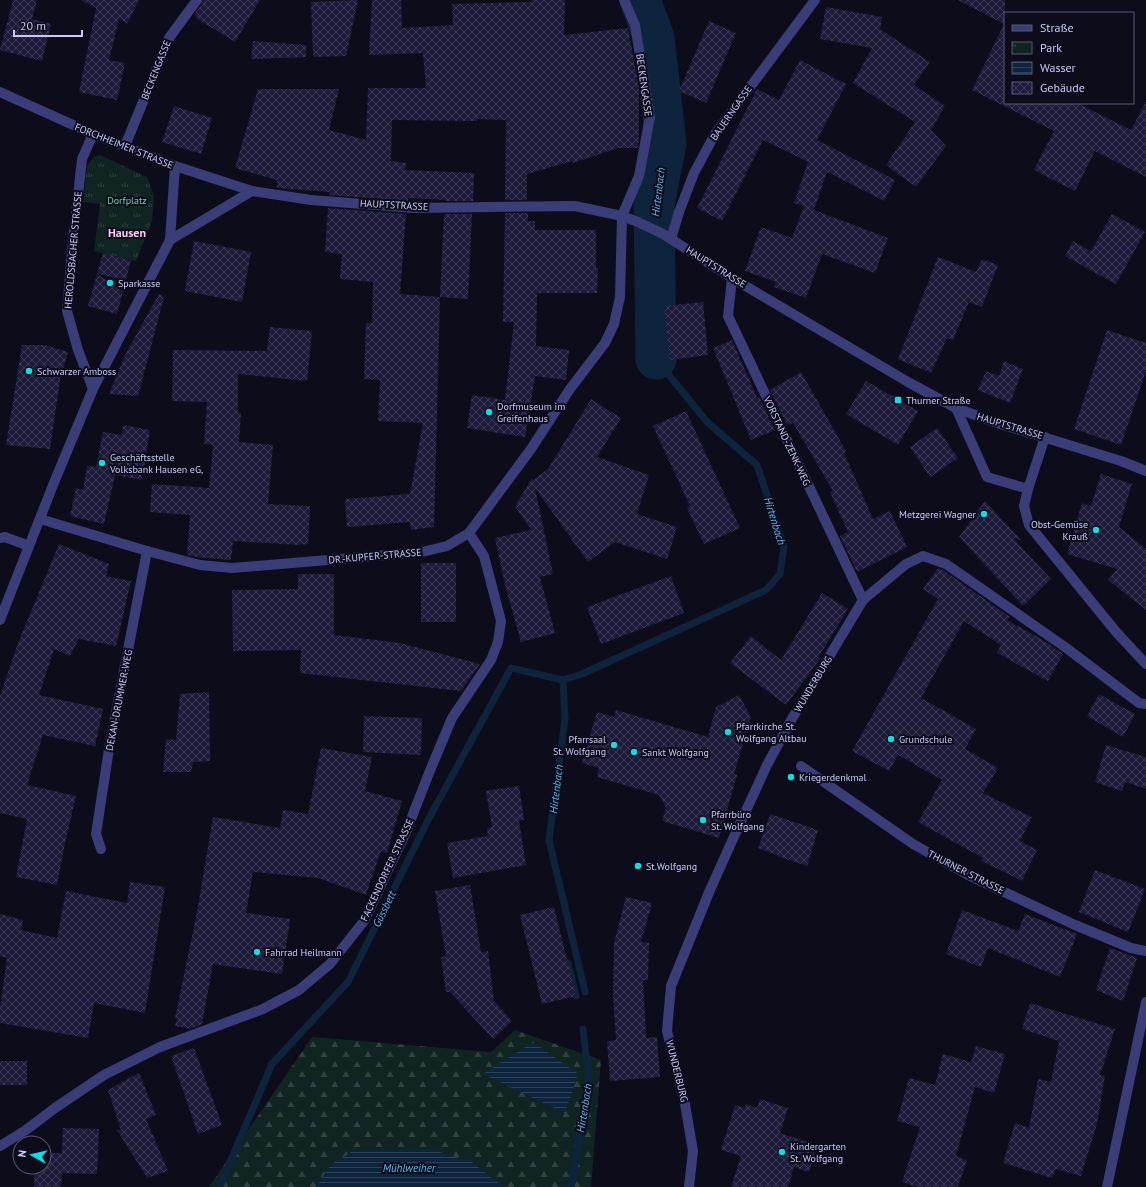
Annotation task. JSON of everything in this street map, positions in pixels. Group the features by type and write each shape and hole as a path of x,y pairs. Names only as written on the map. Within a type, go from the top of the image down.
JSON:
{"street":[{"name":"BECKENGASSE","path":"125,146 169,38 197,0"},
{"name":"BECKENGASSE","path":"622,216 639,176 650,117 635,25 624,0"},
{"name":"BAUERNGASSE","path":"667,236 679,212 694,173 715,134 815,0"},
{"name":"FORCHHEIMER STRASSE","path":"0,92 93,134 175,166 252,191"},
{"name":"HEROLDSBACHER STRASSE","path":"93,134 82,159 67,311 78,350 93,389"},
{"path":"0,620 93,389 170,240 175,166"},
{"name":"HAUPTSTRASSE","path":"252,191 311,200 414,208 575,206 622,216 667,236 732,278 908,382 956,408 997,423 1121,461 1146,471"},
{"path":"170,240 252,191"},
{"name":"DR.-KUPFER-STRASSE","path":"40,519 148,552 200,566 232,568 422,552 447,546 469,533 531,449 570,389 605,343 614,324 620,297 622,216"},
{"name":"VORSTAND-ZENK-WEG","path":"732,278 728,316 863,600"},
{"path":"956,408 986,477 1028,489"},
{"path":"1045,437 1024,506 1029,525 1117,633 1146,664"},
{"name":"FACKENDORFER STRASSE","path":"0,1146 26,1130 55,1108 104,1075 160,1047 263,1009 299,990 330,964 364,921 406,832 452,718 491,660 498,642 501,621 484,556 469,533"},
{"path":"0,538 6,537 29,546"},
{"name":"DEKAN-DRUMMER-WEG","path":"102,849 96,834 102,795 111,741 148,552"},
{"name":"WUNDERBURG","path":"689,1187 693,1151 685,1104 667,1031 671,986 710,890 767,765 790,722 863,600 906,564 923,556 946,564 1065,647 1139,703 1146,704"},
{"name":"THURNER STRASSE","path":"801,766 912,844 968,875 1075,925 1131,948 1146,951"},
{"path":"1107,1187 1146,1002"}],"green space":[{"name":"Dorfplatz","path":"100,155 147,177 154,196 152,221 136,261 94,251 100,204 83,202 87,166 94,157"},
{"path":"515,1030 601,1060 591,1187 209,1187 312,1037 491,1052"}],"water":[{"path":"533,1042 578,1074 565,1113 483,1074"},
{"name":"Mühlweiher","path":"430,1149 472,1162 503,1187 316,1187 330,1166 354,1150"}],"building":[{"path":"13,0 37,0 32,19 51,24 42,61 0,50"},
{"path":"81,0 139,0 127,24 119,19 109,60 125,63 117,100 79,92 96,8"},
{"path":"203,0 260,0 235,42 197,19 198,18 194,15 202,4"},
{"path":"358,0 346,56 313,57 311,2"},
{"path":"372,0 401,0 402,28 453,25 452,4 565,0 564,35 628,28 639,88 638,148 618,148 573,163 572,161 527,174 527,200 505,200 506,120 392,120 391,161 406,163 405,170 474,173 473,201 445,201 408,198 408,201 329,195 330,192 277,188 277,180 235,168 258,89 339,89 329,130 366,140 368,88 426,88 423,53 369,55"},
{"path":"958,0 1005,0 1004,24"},
{"path":"826,7 882,17 880,29 930,62 914,85 945,106 931,130 946,146 916,187 886,165 915,122 853,83 872,48 820,39"},
{"path":"709,21 736,33 706,103 679,91"},
{"path":"1004,24 1004,104 1079,104 1131,130 1146,101 1146,177 1095,151 1075,191 1034,170 1054,131 972,90"},
{"path":"253,41 306,45 306,57 251,59"},
{"path":"800,60 846,84 817,140 895,180 884,201 827,172 814,210 888,238 875,273 822,254 806,298 774,287 776,282 745,271 761,227 792,238 804,206 794,203 808,162 763,140 722,221 697,208 757,89 779,100"},
{"path":"174,106 212,118 201,154 162,142"},
{"path":"328,208 406,214 400,294 440,297 434,527 411,530 410,522 347,527 345,499 410,494 423,423 378,421 380,380 364,379 366,323 372,323 373,282 340,279 342,254 325,252"},
{"path":"505,213 528,213 528,221 535,221 535,230 596,230 596,268 598,269 597,293 537,293 536,346 569,350 566,380 535,376 525,437 467,428 472,395 505,400 514,322 503,322"},
{"path":"444,214 472,214 468,299 440,297"},
{"path":"1112,214 1145,232 1116,284 1065,256 1073,241 1091,251"},
{"path":"194,241 251,252 242,302 185,291"},
{"path":"103,253 131,260 126,280 97,274"},
{"path":"938,257 976,272 982,259 998,265 982,307 969,302 953,340 947,338 931,373 898,359"},
{"path":"97,274 123,291 117,314 88,306"},
{"path":"159,294 164,297 138,396 109,394 126,353"},
{"path":"703,302 708,355 670,360 664,306"},
{"path":"270,327 312,331 307,381 238,374 238,412 241,413 239,442 273,445 268,504 310,506 308,544 298,545 233,541 231,560 187,555 190,515 150,512 152,484 209,488 213,445 204,444 207,402 172,401 173,350 267,351"},
{"path":"1107,330 1146,343 1146,371 1121,445 1074,429"},
{"path":"732,340 757,398 759,397 775,430 751,440 713,348"},
{"path":"22,345 45,345 68,352 60,380 50,449 6,445"},
{"path":"1004,361 1023,369 1010,403 978,390 986,371 999,376"},
{"path":"801,372 846,451 844,453 873,519 890,511 907,547 857,572 840,536 848,532 830,492 833,491 793,423 787,425 770,390"},
{"path":"866,381 918,411 898,445 846,414"},
{"path":"591,399 621,418 597,457 649,475 637,514 677,527 667,559 615,542 588,562 535,488 553,574 540,577 555,633 521,642 505,585 495,538 531,530 515,506 532,478 533,480 548,469"},
{"path":"686,411 740,528 704,544 687,508 690,506 653,426"},
{"path":"123,425 150,430 142,480 115,475 104,524 70,516 76,488 83,490 87,466 96,467 103,432 122,435"},
{"path":"937,428 958,458 930,477 910,447"},
{"name":"Obst-Gemüse Krauß","path":"1101,474 1132,484 1119,527 1146,549 1146,610 1108,580 1117,569 1067,554 1082,503 1091,506"},
{"path":"985,501 1021,540 1013,538 1051,579 1023,606 959,537"},
{"path":"59,544 109,564 106,576 131,581 116,646 79,639 70,656 54,649 39,695 103,709 95,746 43,735 27,785 76,796 57,885 16,877 27,819 0,813 0,696 18,643"},
{"path":"421,563 456,563 456,622 421,622"},
{"path":"938,568 1010,617 1007,620 1046,642 1063,654 1048,681 997,653 1001,645 964,621 921,698 976,729 965,749 998,768 983,793 1032,817 1020,841 1037,850 1022,881 981,861 983,858 918,822 942,780 898,755 889,771 852,751 938,599 923,589"},
{"path":"298,574 334,574 334,635 400,643 480,664 461,691 300,673 301,650 233,651 232,590 298,589"},
{"path":"671,576 684,613 601,644 587,607"},
{"path":"822,593 848,609 818,658 820,659 786,705 730,663 751,636 781,660"},
{"path":"209,692 210,761 193,762 191,772 163,772 166,739 176,740 180,694"},
{"path":"1099,694 1135,714 1123,737 1087,716"},
{"path":"739,695 751,717 734,774 737,775 719,838 662,821 666,808 659,795 597,777 599,768 582,763 597,712 614,717 616,710 708,737 716,707"},
{"path":"364,716 422,718 421,755 363,752"},
{"path":"1106,745 1146,757 1146,789 1125,782 1122,791 1095,782"},
{"path":"321,748 372,757 365,791 402,801 387,853 381,851 366,895 318,878 253,872 246,913 290,919 282,974 213,964 202,1024 191,1029 175,1026 177,1019 175,1018 197,912 213,817 280,828 283,810 308,814"},
{"path":"519,786 524,820 519,821 526,865 453,878 447,843 488,836 487,828 492,827 486,791"},
{"path":"770,814 818,830 807,866 758,848"},
{"path":"1095,870 1145,889 1128,932 1079,912"},
{"path":"130,882 165,887 145,1013 94,1003 88,1038 0,1023 0,1008 7,958 0,956 0,914 23,920 21,930 57,938 66,891 127,903"},
{"path":"470,885 481,952 488,951 494,1001 512,1021 493,1039 450,992 446,992 441,957 446,956 435,891"},
{"path":"626,897 652,903 641,942 649,943 648,980 643,980 646,1038 657,1037 660,1077 610,1081 607,1041 616,1040 613,995 614,943"},
{"path":"554,907 576,996 542,1004 520,915"},
{"path":"962,910 1018,931 1025,914 1077,934 1060,977 988,948 981,967 946,954"},
{"path":"1110,948 1137,958 1123,1001 1096,990"},
{"path":"1030,1003 1115,1029 1100,1075 1105,1076 1097,1124 1081,1176 1056,1169 1052,1178 1003,1163 1015,1123 1029,1128 1038,1079 1051,1082 1059,1041 1022,1029"},
{"path":"976,1046 1005,1054 994,1093 975,1087 956,1156 967,1160 958,1187 917,1187 902,1182 920,1127 897,1121 909,1078 935,1085 943,1054 971,1062"},
{"path":"194,1048 222,1125 198,1134 171,1056"},
{"path":"0,1061 27,1061 27,1085 0,1085"},
{"path":"139,1073 156,1115 146,1119 168,1171 147,1178 117,1130 121,1130 108,1090"},
{"name":"Kindergarten St. Wolfgang","path":"760,1099 788,1108 780,1133 817,1145 809,1172 794,1167 788,1187 731,1187 741,1156 721,1150 735,1105 745,1108 746,1104 757,1108"},
{"path":"63,1128 99,1129 97,1174 62,1173 61,1187 34,1187 34,1175 52,1175 52,1153 62,1153"}],"waterway":[{"name":"Hirtenbach","path":"640,0 654,38 666,143 654,205 656,359"},
{"name":"Hirtenbach","path":"563,680 582,674 766,590 780,574 784,547 757,465 707,422 656,359"},
{"name":"Güssbett","path":"220,1187 272,1064 348,982 428,820 511,668 563,680"},
{"name":"Hirtenbach","path":"563,680 565,719 549,840 585,992"},
{"path":"568,963 576,996"},
{"name":"Hirtenbach","path":"571,1187 589,1081 583,1029"}],"place":[{"name":"Sparkasse","path":"110,283"},
{"name":"Schwarzer Amboss","path":"29,371"},
{"name":"Thurner Straße","path":"898,400"},
{"name":"Dorfmuseum im Greifenhaus","path":"489,412"},
{"name":"Geschäftsstelle Volksbank Hausen eG,","path":"102,463"},
{"name":"Metzgerei Wagner","path":"984,514"},
{"name":"Obst-Gemüse Krauß","path":"1096,530"},
{"name":"Pfarrkirche St. Wolfgang Altbau","path":"728,732"},
{"name":"Grundschule","path":"891,739"},
{"name":"Pfarrsaal St. Wolfgang","path":"614,745"},
{"name":"Sankt Wolfgang","path":"634,752"},
{"name":"Kriegerdenkmal","path":"791,777"},
{"name":"Pfarrbüro St. Wolfgang","path":"703,820"},
{"name":"St.Wolfgang","path":"638,866"},
{"name":"Fahrrad Heilmann","path":"257,952"},
{"name":"Kindergarten St. Wolfgang","path":"782,1152"}],"district":[{"name":"Hausen","path":"127,232"}]}
